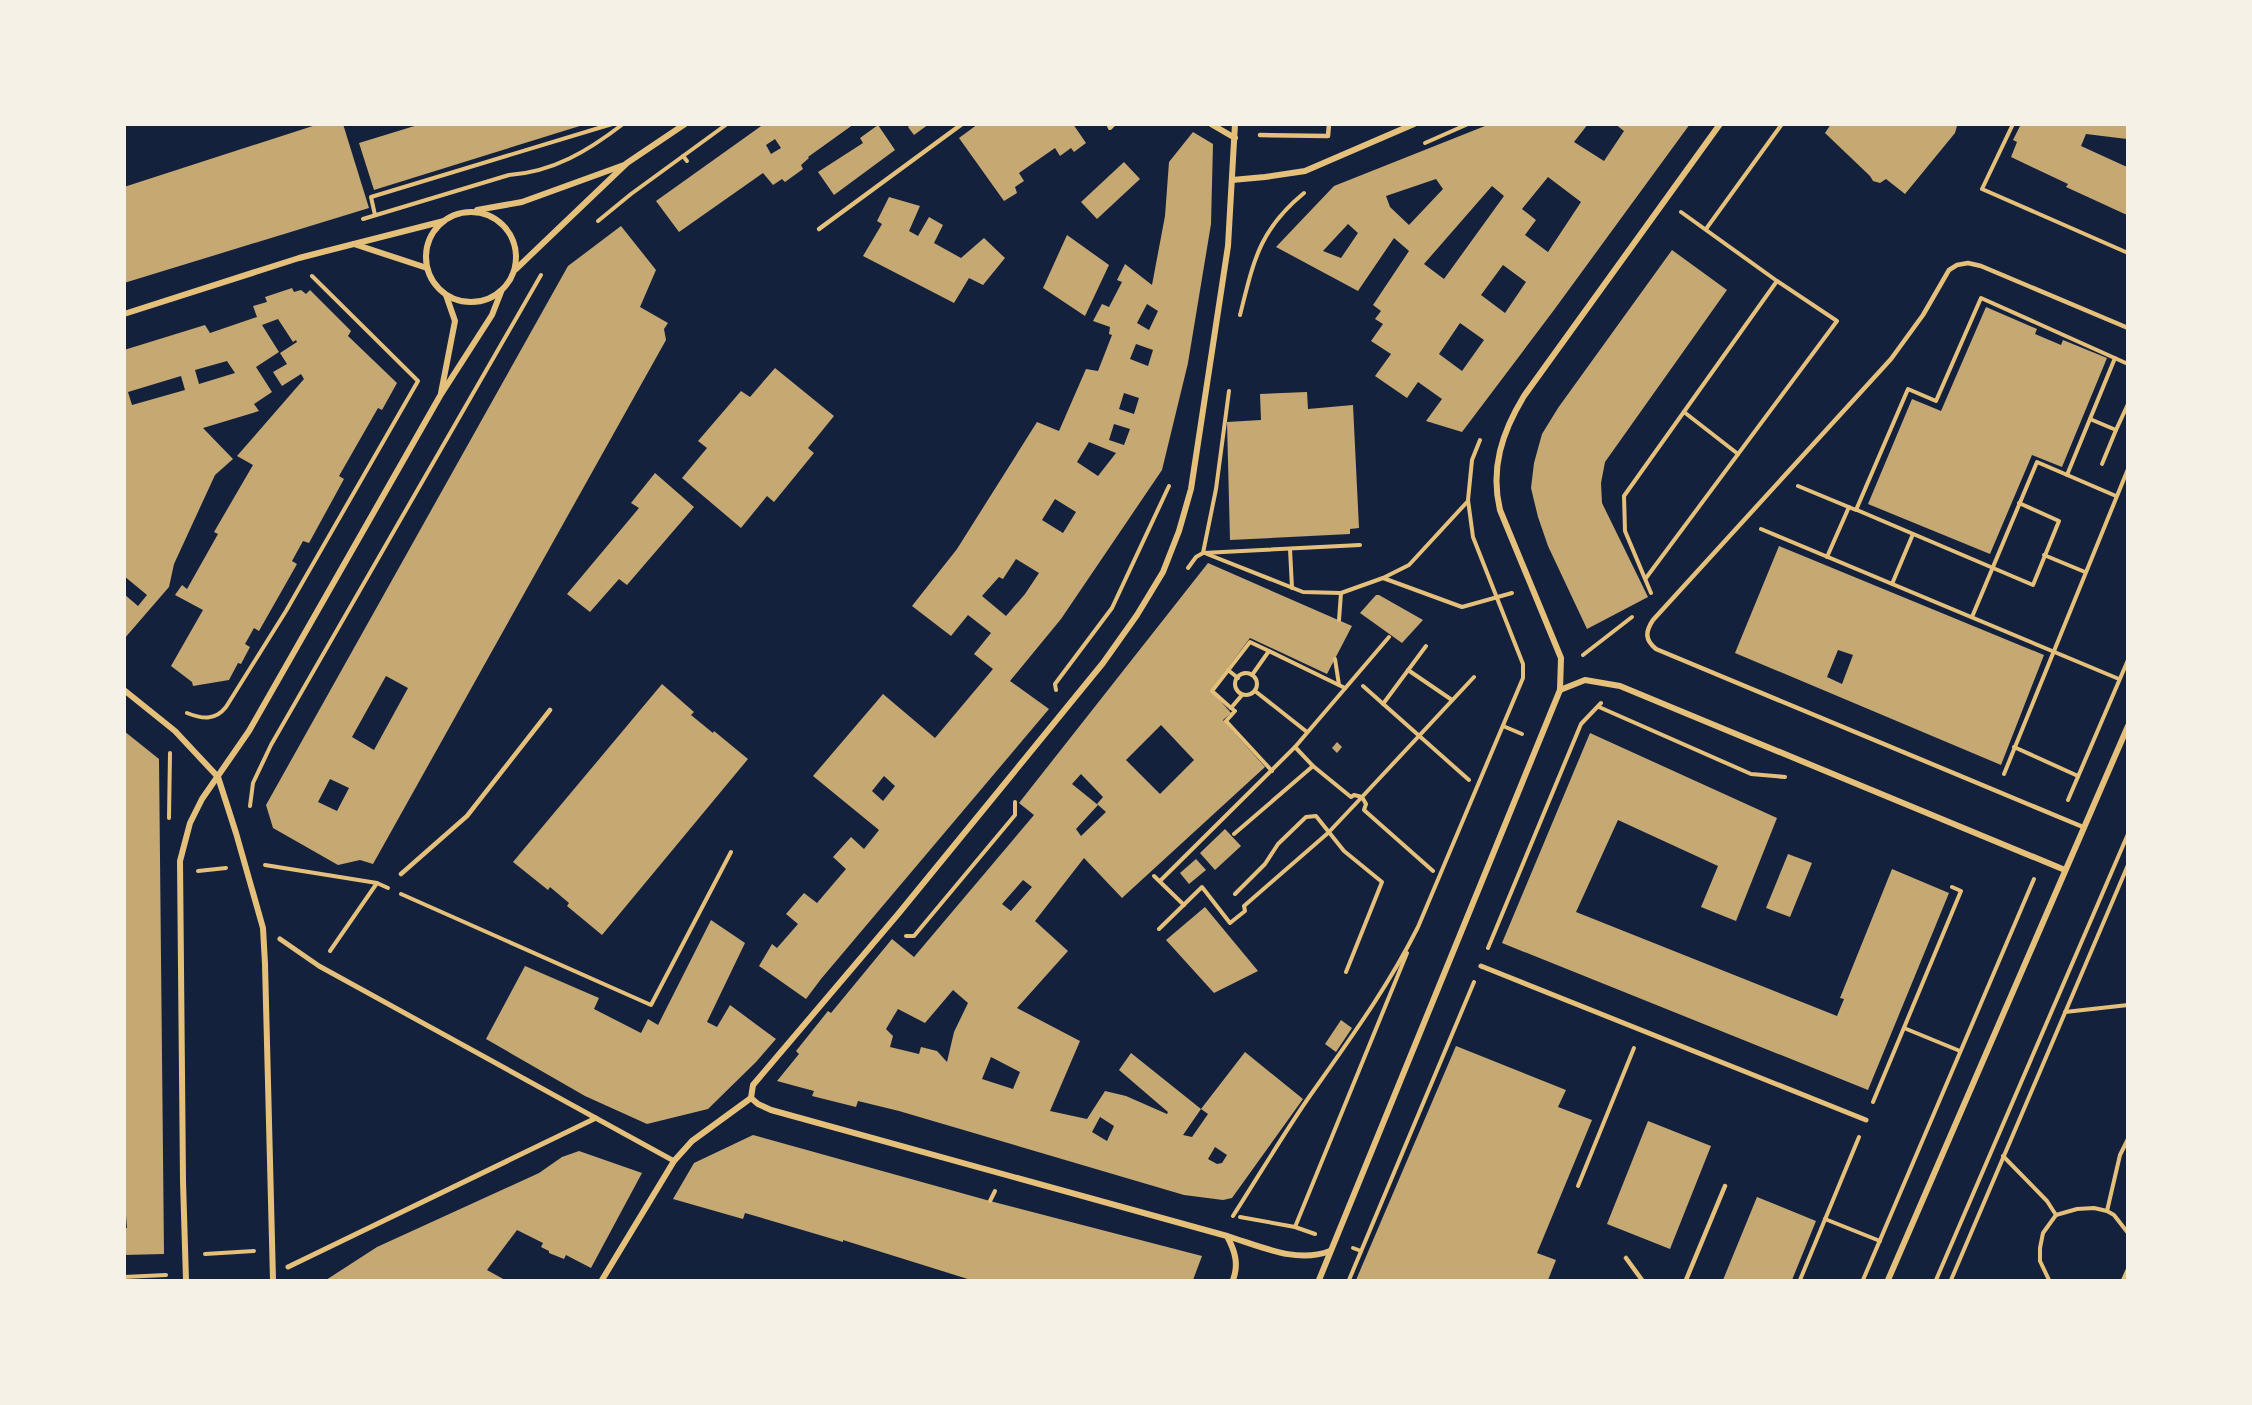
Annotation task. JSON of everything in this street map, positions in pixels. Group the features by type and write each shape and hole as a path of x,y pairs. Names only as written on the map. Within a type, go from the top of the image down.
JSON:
{"street":[{"path":"627,163 522,202 456,214 444,221 428,242 427,268 434,283 446,295 461,302 475,303 489,299 507,285 515,269 627,163 685,124"},
{"path":"1211,124 1235,138"},
{"path":"602,1281 674,1161 692,1141 751,1098 753,1085 899,913 1103,663 1137,615 1163,572 1179,531 1191,489 1228,246 1235,124"},
{"path":"1232,180 1305,171 1414,124"},
{"path":"1319,1281 1560,690 1561,658 1500,510 1495,484 1498,456 1508,424 1524,396 1720,124"},
{"path":"469,212 493,217 510,234 515,245 515,269"},
{"path":"124,314 299,258 444,221"},
{"path":"354,244 427,268"},
{"path":"186,1281 180,861 190,823 202,799 249,731 440,396 492,315 501,291"},
{"path":"440,396 455,321 446,295"},
{"path":"1560,690 1585,680 1620,686 2065,870"},
{"path":"124,690 175,731 218,777 263,928 273,1281"},
{"path":"1888,1281 2127,726"},
{"path":"279,939 319,966 674,1161"},
{"path":"1481,966 1866,1120"},
{"path":"751,1098 771,1110 1295,1256 1310,1256 1330,1251"},
{"path":"288,1267 596,1118"},
{"path":"1227,1236 1236,1262 1233,1281"}],"lane":[{"path":"819,229 962,124"},
{"path":"1260,135 1328,136 1329,124"},
{"path":"2084,827 1656,650 1649,644 1647,635 1653,620 1891,359 1923,315 1949,270 1968,263 1981,266 2127,328"},
{"path":"400,874 467,816 549,710"},
{"path":"1686,1281 1725,1186"},
{"path":"1626,1258 1642,1281"}],"path":[{"path":"375,215 371,197 612,124"},
{"path":"355,221 509,175 526,174 562,164 623,124"},
{"path":"597,222 631,194 727,124"},
{"path":"1108,124 1110,128 1113,124"},
{"path":"1706,229 1782,124"},
{"path":"2013,124 1982,189 2127,253"},
{"path":"722,129 725,134"},
{"path":"683,156 687,161"},
{"path":"1238,322 1258,249 1272,224 1286,208 1308,190"},
{"path":"1645,579 1837,321 1679,211"},
{"path":"271,745 546,265"},
{"path":"182,708 189,714 206,719 220,715 226,707 286,611 418,381 311,275 305,274"},
{"path":"1654,599 1625,531 1624,496 1777,281"},
{"path":"1856,510 1908,389 1936,401 1981,298 2127,364"},
{"path":"2067,475 2115,358"},
{"path":"1203,553 1216,489 1230,381"},
{"path":"2102,464 2127,404"},
{"path":"1684,412 1738,454"},
{"path":"2090,418 2116,430"},
{"path":"1418,927 1398,967 1361,1026 1306,1102 1233,1216 1294,1227 1523,678 1523,664 1473,537 1468,500 1472,460 1484,430"},
{"path":"1972,617 2037,462 2116,496"},
{"path":"2014,778 2004,773 2127,469"},
{"path":"1056,694 1055,684 1112,608 1171,482"},
{"path":"1790,495 1798,486 2033,585 2059,520 2019,503"},
{"path":"1203,553 1292,588 1321,594 1341,593 1383,578 1409,565 1468,500"},
{"path":"1827,557 1849,507"},
{"path":"1753,538 1768,520"},
{"path":"1761,529 2120,679"},
{"path":"1892,584 1913,534"},
{"path":"1183,576 1196,556 1203,553 1360,545"},
{"path":"1290,549 1292,588"},
{"path":"2044,555 2085,572"},
{"path":"1383,578 1462,607 1497,599"},
{"path":"1339,620 1341,593"},
{"path":"1583,656 1636,613"},
{"path":"1160,881 1295,747 1389,637"},
{"path":"1272,771 1226,722 1235,711 1212,691 1250,642 1345,688"},
{"path":"1383,704 1426,646"},
{"path":"1252,675 1269,651"},
{"path":"1579,651 1583,656 1593,660"},
{"path":"1335,659 1339,685"},
{"path":"2061,818 2127,660"},
{"path":"1228,670 1238,678"},
{"path":"1408,670 1452,700"},
{"path":"1231,708 1242,695 1250,695 1255,691 1257,684 1252,675 1246,673 1238,678 1236,687 1242,695"},
{"path":"1158,929 1202,887 1230,923 1245,911 1244,906 1328,833 1474,677"},
{"path":"1363,687 1469,780"},
{"path":"1255,691 1307,732"},
{"path":"1599,707 1751,774 1792,778"},
{"path":"1295,747 1313,766 1351,797 1354,795 1362,797 1366,804 1364,810 1433,871"},
{"path":"2014,747 2078,776"},
{"path":"1234,834 1313,766"},
{"path":"902,935 914,936 1015,815 1015,796"},
{"path":"2057,796 2068,801"},
{"path":"1235,894 1265,864 1278,844 1306,817 1316,816 1344,851 1382,882 1346,972"},
{"path":"1936,1281 2127,834"},
{"path":"262,865 377,883 651,1005 731,852"},
{"path":"1863,1281 2042,860"},
{"path":"1950,1281 2127,865"},
{"path":"191,872 233,867"},
{"path":"1154,876 1184,905"},
{"path":"2023,876 2034,880"},
{"path":"319,966 377,883"},
{"path":"1800,1281 1961,891 1952,887"},
{"path":"2065,1012 2127,1005"},
{"path":"1904,1028 1960,1051"},
{"path":"1578,1186 1641,1031"},
{"path":"2107,1211 2120,1155 2127,1139"},
{"path":"2003,1156 2047,1201 2056,1215"},
{"path":"990,1201 995,1191"},
{"path":"2049,1281 2040,1261 2040,1248 2043,1233 2056,1215 2077,1209 2094,1208 2107,1211 2114,1215 2127,1233"},
{"path":"1826,1219 1880,1241"},
{"path":"186,1254 272,1250"},
{"path":"1349,1281 1361,1251"},
{"path":"2123,1281 2127,1269"}],"building":[{"path":"319,124 343,124 369,208 124,283 124,187"},
{"path":"421,124 583,125 374,190 359,143"},
{"path":"764,124 854,124 808,157 801,165 803,169 785,182 782,179 773,185 763,173 679,232 656,201","holes":["775,139 781,148 771,154 766,145"]},
{"path":"911,124 929,124 914,135 908,127"},
{"path":"978,124 1073,124 1086,143 1074,152 1071,148 1060,156 1055,148 1019,173 1024,181 1015,187 1017,193 1004,201 959,138"},
{"path":"1490,124 1588,124 1574,142 1604,161 1624,131 1615,124 1690,124 1462,432 1426,421 1442,399 1418,382 1407,398 1375,376 1391,354 1371,341 1383,324 1375,319 1381,311 1373,305 1409,251 1394,238 1358,291 1276,247 1334,186","holes":["1548,177 1581,202 1548,252 1525,235 1536,220 1522,209","1436,179 1443,189 1409,225 1390,207 1386,196","1492,186 1504,196 1444,279 1424,264","1348,224 1358,233 1341,258 1323,251","1503,265 1526,282 1505,313 1481,295","1460,323 1484,340 1462,371 1439,354"]},
{"path":"1831,124 1957,124 1957,126 1955,133 1905,194 1886,179 1880,183 1873,181 1825,133"},
{"path":"2021,124 2127,124 2127,139 2086,134 2081,146 2127,167 2127,215 2066,187 2068,184 2011,157 2017,142 2013,140"},
{"path":"878,125 895,150 834,195 818,172 863,143 860,138"},
{"path":"1193,132 1213,144 1211,224 1188,363 1162,470 1061,619 1010,681 1049,709 806,999 759,966 772,944 777,948 798,924 786,914 804,893 817,903 846,869 833,857 851,837 864,849 879,830 813,776 883,694 935,738 993,669 974,654 991,633 968,615 951,636 912,606 957,549 1037,422 1059,431 1086,369 1098,371 1112,335 1109,334 1110,327 1093,321 1102,304 1109,307 1122,282 1117,280 1125,264 1152,285 1165,216 1169,162","holes":["1147,304 1158,311 1149,330 1137,323","1136,344 1153,350 1148,366 1130,359","1124,393 1139,398 1134,414 1119,409","1114,424 1130,429 1124,445 1109,440","1089,442 1116,453 1098,476 1077,462","1055,499 1076,512 1063,533 1042,520","1016,559 1039,573 1006,616 982,596 999,577 1003,579","884,776 895,786 883,801 872,791"]},
{"path":"1124,162 1140,179 1097,219 1081,202"},
{"path":"889,197 920,206 909,231 918,236 929,217 943,225 934,243 961,258 984,238 1005,258 983,285 969,278 954,303 863,256 882,224 877,221"},
{"path":"621,226 656,270 640,307 668,323 664,329 666,340 373,864 360,860 338,865 273,828 266,805 568,266","holes":["386,676 408,688 374,750 352,737","330,779 349,788 337,811 318,802"]},
{"path":"1067,235 1109,265 1085,316 1043,288"},
{"path":"1672,250 1727,290 1605,462 1601,483 1602,503 1648,597 1587,629 1548,546 1538,517 1531,488 1534,463 1542,434 1558,408"},
{"path":"292,288 294,292 301,290 306,294 310,290 351,331 348,336 397,383 382,410 378,408 339,476 344,479 309,543 303,541 292,561 297,564 259,631 254,628 245,644 250,647 241,664 238,663 229,680 193,686 192,682 171,666 203,610 175,595 182,585 187,589 218,534 214,532 253,465 237,456 304,379 301,374 282,386 273,372 287,364 280,353 297,342 296,340 293,342 278,319 262,325 279,352 256,367 272,392 254,404 259,411 203,428 233,459 215,475 174,564 169,587 124,639 124,594 138,606 147,595 124,576 124,350 205,325 210,333 257,317 253,306 267,302 265,297","holes":["227,361 235,373 199,384 195,370","181,376 185,390 132,405 128,392"]},
{"path":"1986,307 2037,329 2035,334 2061,345 2063,340 2107,358 2062,467 2032,455 1990,554 1868,504 1912,399 1941,411"},
{"path":"775,368 834,416 808,448 814,453 774,502 767,496 741,528 682,478 707,448 698,441 741,391 750,397"},
{"path":"1307,392 1308,409 1353,405 1359,528 1350,529 1350,534 1230,540 1227,422 1261,420 1260,394"},
{"path":"655,473 694,507 627,585 619,579 590,612 567,594 639,508 631,503"},
{"path":"1779,546 2044,655 2001,765 1735,653","holes":["1838,650 1853,655 1842,684 1827,677"]},
{"path":"1208,563 1352,626 1327,674 1250,638 1211,690 1231,713 1223,720 1265,767 1122,898 1084,858 1035,921 1068,951 1017,1008 1080,1041 1050,1111 1087,1119 1105,1091 1126,1096 1167,1114 1168,1112 1119,1070 1131,1053 1201,1109 1245,1052 1303,1099 1232,1198 1223,1200 1184,1195 899,1111 858,1101 856,1107 812,1096 814,1091 777,1081 799,1054 796,1051 828,1011 831,1013 892,939 914,957 1034,815 1019,803","holes":["1161,725 1194,760 1160,794 1126,760","1081,774 1103,797 1097,804 1106,812 1081,836 1076,829 1098,805 1072,784","1023,880 1032,887 1011,911 1002,904","953,990 968,1003 954,1032 947,1062 937,1051 921,1047 919,1054 890,1047 893,1036 886,1029 898,1009 925,1023","991,1057 1020,1072 1013,1089 982,1079","1201,1109 1208,1114 1192,1137 1183,1135","1100,1117 1114,1126 1107,1141 1092,1132","1215,1147 1227,1155 1222,1163 1217,1164 1208,1159"]},
{"path":"1376,595 1423,620 1402,643 1360,613"},
{"path":"662,684 694,712 691,715 748,759 602,935 567,906 569,903 550,887 548,890 513,862"},
{"path":"124,731 159,759 164,1254 124,1255 124,1228 127,1228 124,1192"},
{"path":"1590,733 1777,818 1736,921 1701,907 1718,866 1618,820 1576,912 1837,1016 1844,999 1840,998 1892,869 1949,893 1868,1090 1502,943"},
{"path":"1337,742 1342,747 1337,753 1332,748"},
{"path":"1225,829 1241,846 1215,870 1200,853"},
{"path":"1788,854 1812,863 1790,917 1766,908"},
{"path":"1196,859 1206,870 1189,884 1180,873"},
{"path":"1205,907 1258,971 1214,993 1166,940"},
{"path":"711,920 745,943 707,1022 717,1027 730,1005 776,1039 708,1109 647,1124 585,1096 486,1039 525,966 599,998 594,1009 641,1033 648,1019 658,1025"},
{"path":"1341,1020 1352,1028 1336,1052 1325,1044"},
{"path":"1456,1046 1566,1090 1558,1107 1592,1120 1537,1253 1556,1260 1548,1280 1356,1280"},
{"path":"1648,1121 1711,1146 1670,1249 1607,1224"},
{"path":"753,1135 990,1201 1202,1256 1193,1280 971,1280 843,1240 843,1242 745,1213 743,1219 673,1199 694,1163"},
{"path":"579,1151 642,1173 591,1268 566,1255 564,1259 549,1253 541,1247 543,1243 517,1230 487,1270 505,1280 326,1280 377,1247 539,1173 562,1157"},
{"path":"1757,1197 1816,1221 1792,1280 1723,1280"}]}
